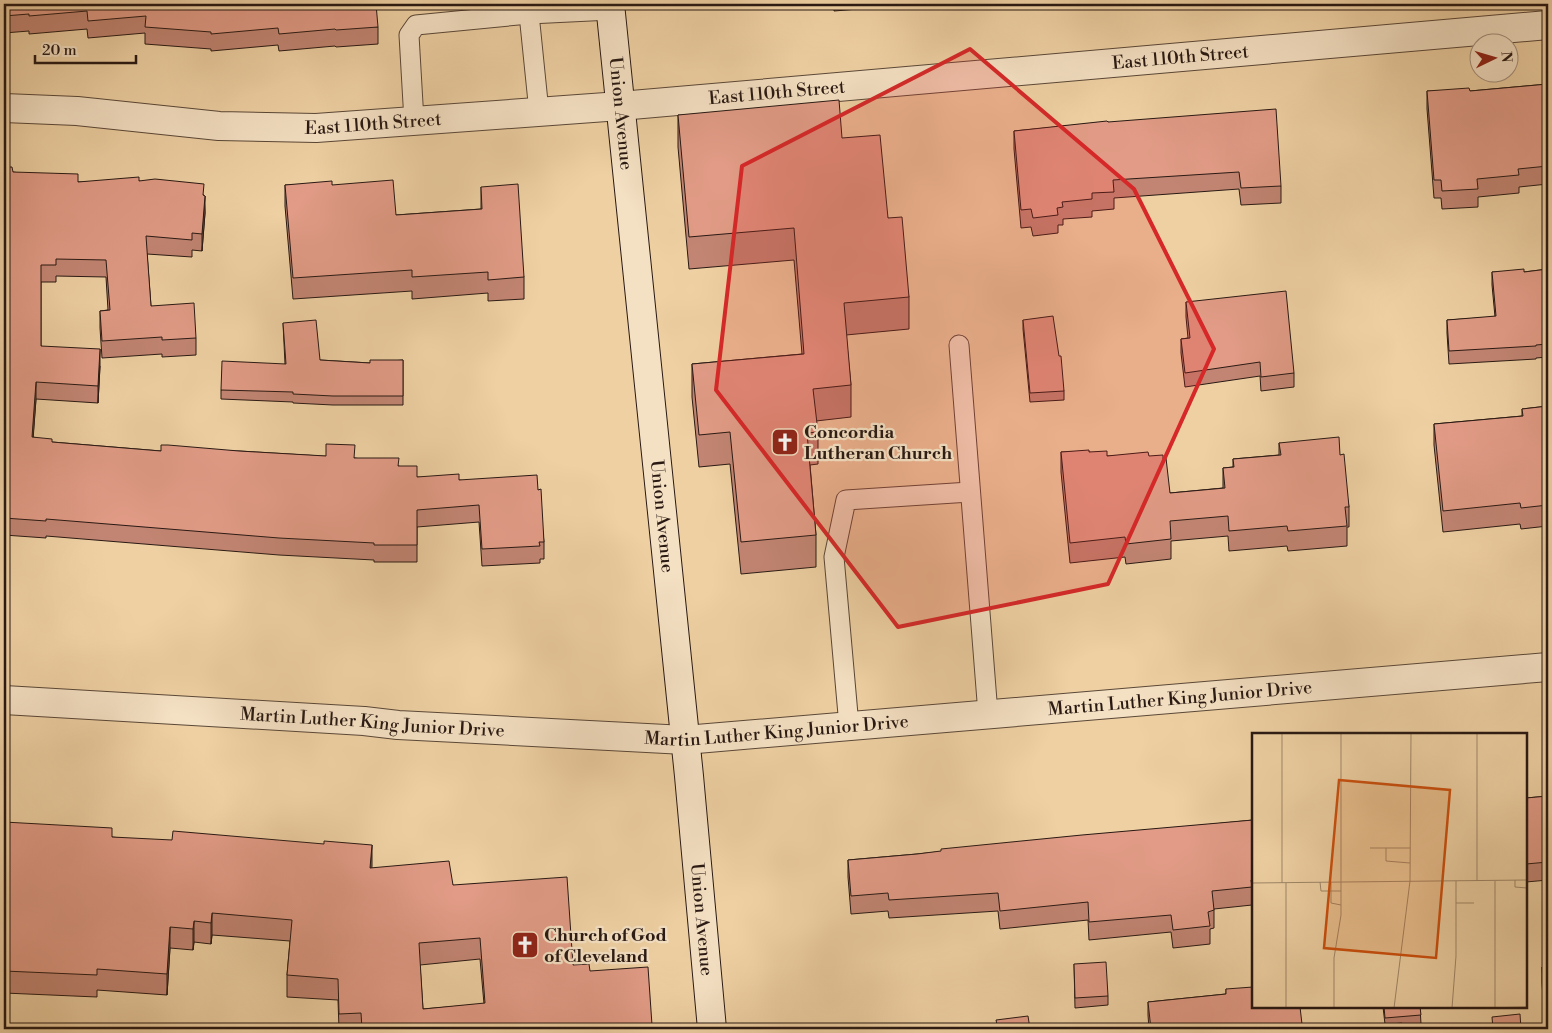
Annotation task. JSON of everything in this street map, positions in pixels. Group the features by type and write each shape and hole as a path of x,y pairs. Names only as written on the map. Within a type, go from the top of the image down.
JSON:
{"street":[{"name":"Union Avenue","path":"611,7 685,740 712,1029"},
{"name":"East 110th Street","path":"4,108 77,111 218,126 316,128 620,106 1548,25"},
{"name":"Martin Luther King Junior Drive","path":"4,700 364,721 398,725 685,740 1548,667"}],"lane":[{"path":"414,121 408,35 416,25 529,9 611,7"},
{"path":"529,9 539,112"},
{"path":"959,345 988,714"},
{"path":"849,726 834,557 846,500 970,492"}],"highlighted area":[{"path":"970,49 1134,189 1214,349 1108,584 898,627 716,390 742,166"}],"building":[{"path":"4,4 376,4 378,27 279,34 278,28 211,34 211,32 145,27 146,16 88,21 87,11 29,16 29,14 4,16"},
{"path":"1548,84 1548,166 1518,169 1519,175 1477,179 1478,189 1442,191 1441,180 1434,180 1427,91 1469,88 1470,91"},
{"path":"839,100 842,138 880,135 888,218 902,217 909,297 844,303 851,385 813,389 818,432 807,433 816,535 741,542 730,432 699,435 692,364 804,354 794,228 689,237 678,115"},
{"path":"1276,109 1281,186 1241,188 1239,172 1113,180 1114,192 1092,193 1092,199 1062,202 1063,207 1057,208 1058,215 1033,218 1031,209 1021,210 1014,131 1107,121"},
{"path":"4,167 12,167 13,172 78,174 78,182 139,177 139,181 155,179 204,184 202,234 192,233 192,240 146,236 151,306 194,303 196,338 162,340 162,337 102,341 100,311 110,310 106,260 56,259 56,265 41,265 41,346 100,349 98,386 36,382 32,437 52,439 52,442 161,451 161,445 168,445 326,456 326,444 355,445 354,458 399,458 398,466 417,466 417,477 459,474 459,480 537,475 538,490 541,489 544,542 539,542 540,546 482,549 479,505 417,510 417,545 374,545 374,543 279,538 46,519 46,521 4,518"},
{"path":"393,180 396,215 482,209 481,187 518,184 524,277 488,280 488,272 412,277 412,270 293,278 285,185 332,181 332,185"},
{"path":"1524,269 1524,272 1548,269 1548,344 1449,351 1447,320 1496,316 1492,272"},
{"path":"1286,291 1294,373 1261,377 1260,362 1185,373 1181,339 1190,338 1186,302"},
{"path":"1053,316 1059,356 1061,356 1064,391 1030,393 1023,320"},
{"path":"316,320 320,360 370,363 370,360 403,360 403,396 333,396 293,394 293,392 221,390 222,361 286,364 283,323"},
{"path":"1548,406 1548,505 1521,508 1520,503 1443,511 1434,424 1523,416 1522,409"},
{"path":"1339,437 1340,455 1344,454 1349,507 1345,507 1347,526 1288,531 1287,526 1229,531 1228,516 1170,521 1171,539 1126,544 1125,537 1070,543 1061,452 1089,450 1089,452 1107,451 1107,456 1148,452 1149,456 1163,455 1163,459 1166,458 1170,493 1225,488 1223,468 1234,467 1233,459 1281,455 1279,443"},
{"path":"1548,796 1548,862 1527,864 1527,798"},
{"path":"1252,820 1252,887 1212,891 1214,910 1208,912 1210,926 1173,930 1171,915 1089,922 1088,902 1000,911 998,893 889,900 888,893 851,896 848,860 1082,835"},
{"path":"4,822 112,828 112,837 172,840 173,831 324,844 324,841 372,845 370,868 449,861 453,885 567,877 573,965 589,964 590,971 648,967 652,1025 589,1029 362,1029 361,1013 339,1014 338,979 287,975 292,920 212,913 211,923 194,921 193,929 170,927 167,974 97,969 97,975 4,971","holes":["480,938 485,1003 423,1009 419,943"]},
{"path":"1106,962 1108,996 1075,998 1074,964"},
{"path":"1542,967 1548,967 1548,996 1544,997"},
{"path":"1252,987 1252,1008 1300,1008 1302,1024 1278,1026 1278,1029 1151,1029 1148,1002 1226,994 1226,989"},
{"path":"1384,1008 1420,1008 1421,1015 1385,1018"},
{"path":"1520,1014 1521,1029 1493,1029 1492,1017"},
{"path":"1028,1016 1030,1029 998,1029 996,1020"},
{"path":"1402,1023 1403,1029 1371,1029 1370,1026"}],"place":[{"name":"Concordia Lutheran Church","path":"785,442"},
{"name":"Church of God of Cleveland","path":"525,945"}]}
